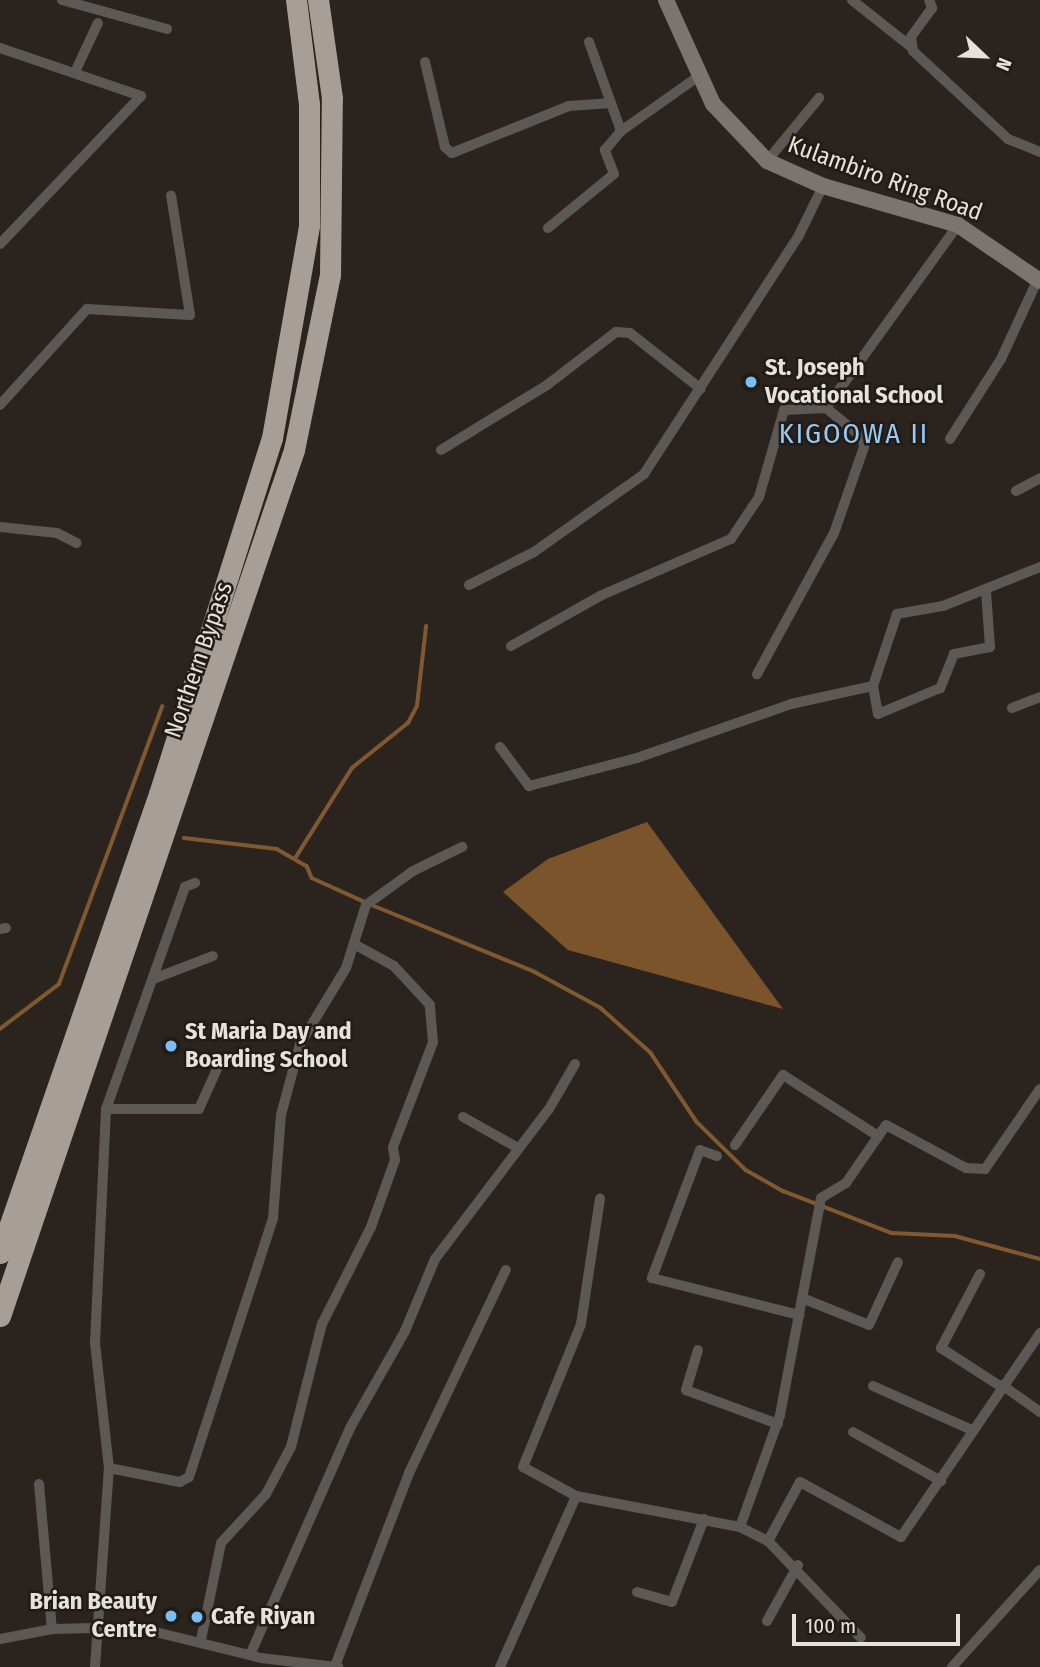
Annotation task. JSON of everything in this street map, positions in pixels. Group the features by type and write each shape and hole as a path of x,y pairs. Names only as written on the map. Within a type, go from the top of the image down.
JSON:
{"highway":[{"name":"Northern Bypass","path":"0,1252 159,794 275,425 309,225 309,104 296,0"},
{"name":"Northern Bypass","path":"0,1316 294,450 330,275 332,98 318,0"}],"street":[{"path":"62,0 167,29"},
{"name":"Kulambiro Ring Road","path":"666,0 699,76 732,128 766,161 823,186 958,225 1039,280"},
{"path":"852,0 910,46 1008,139 1040,152"},
{"path":"910,46 932,8 929,0"},
{"path":"75,72 98,23"},
{"path":"589,42 621,131"},
{"path":"0,48 75,72 140,97 0,244"},
{"path":"425,62 445,147 452,153 569,106 611,103"},
{"path":"548,228 614,174 605,150 621,131 699,76"},
{"path":"766,161 819,98"},
{"path":"468,586 534,551 631,486 674,435 823,186"},
{"path":"0,405 87,309 190,315 171,195"},
{"path":"826,408 958,225"},
{"path":"950,439 1001,359 1039,280"},
{"path":"441,450 547,385 615,332 630,333 701,389"},
{"path":"511,646 602,595 730,539 759,497 784,410 826,408 863,438 864,447 834,533 757,674"},
{"path":"1016,491 1040,478"},
{"path":"0,527 57,533 77,542"},
{"path":"986,592 990,647 954,654 944,685 884,715 878,714 873,686 897,614 986,592 1040,567"},
{"path":"500,747 529,786 637,758 791,704 873,686"},
{"path":"1012,708 1040,697"},
{"path":"109,1468 180,1482 192,1471 273,1219 285,1085 300,1044 334,993 366,905 413,870 462,847"},
{"path":"95,1667 109,1468 95,1343 106,1109 185,887 195,883"},
{"path":"201,1640 221,1543 267,1494 291,1447 323,1324 371,1227 395,1160 393,1147 433,1042 430,1004 394,966 354,944"},
{"path":"153,979 213,956"},
{"path":"106,1109 199,1109 221,1060"},
{"path":"256,1660 350,1429 405,1331 435,1259 518,1148 575,1064"},
{"path":"735,1145 783,1074 878,1136"},
{"path":"740,1527 778,1424 818,1204 846,1183 878,1136 893,1124 980,1171 990,1165 1040,1089"},
{"path":"463,1117 518,1148"},
{"path":"717,1156 701,1150 652,1278 799,1315"},
{"path":"600,1198 581,1324 523,1467 576,1496 740,1527 768,1541 798,1566 861,1638"},
{"path":"802,1298 869,1325 898,1262"},
{"path":"0,1639 52,1629 99,1628 201,1640 256,1660 337,1667 410,1473 506,1270"},
{"path":"980,1274 940,1345 1040,1412"},
{"path":"768,1541 800,1482 901,1537 1001,1386 1040,1333"},
{"path":"698,1350 686,1390 778,1424"},
{"path":"873,1386 972,1430"},
{"path":"853,1432 941,1480"},
{"path":"39,1484 52,1629"},
{"path":"500,1667 576,1496"},
{"path":"638,1592 672,1602 704,1519"},
{"path":"767,1621 798,1566"},
{"path":"952,1667 1040,1570"}],"shaded area":[{"path":"647,822 783,1009 568,950 503,892 548,859"}],"waterway":[{"path":"296,857 352,768 408,723 417,706 426,627"},
{"path":"0,1029 59,984 162,707"},
{"path":"184,838 277,849 307,866 312,878 365,902"},
{"path":"372,905 535,972 601,1008 651,1053 697,1122 746,1170 783,1191 892,1233 955,1236 1040,1259"}],"place":[{"name":"St. Joseph Vocational School","path":"751,382"},
{"name":"St Maria Day and Boarding School","path":"171,1046"},
{"name":"Brian Beauty Centre","path":"171,1616"},
{"name":"Cafe Riyan","path":"197,1617"}],"district":[{"name":"KIGOOWA II","path":"854,434"}]}
